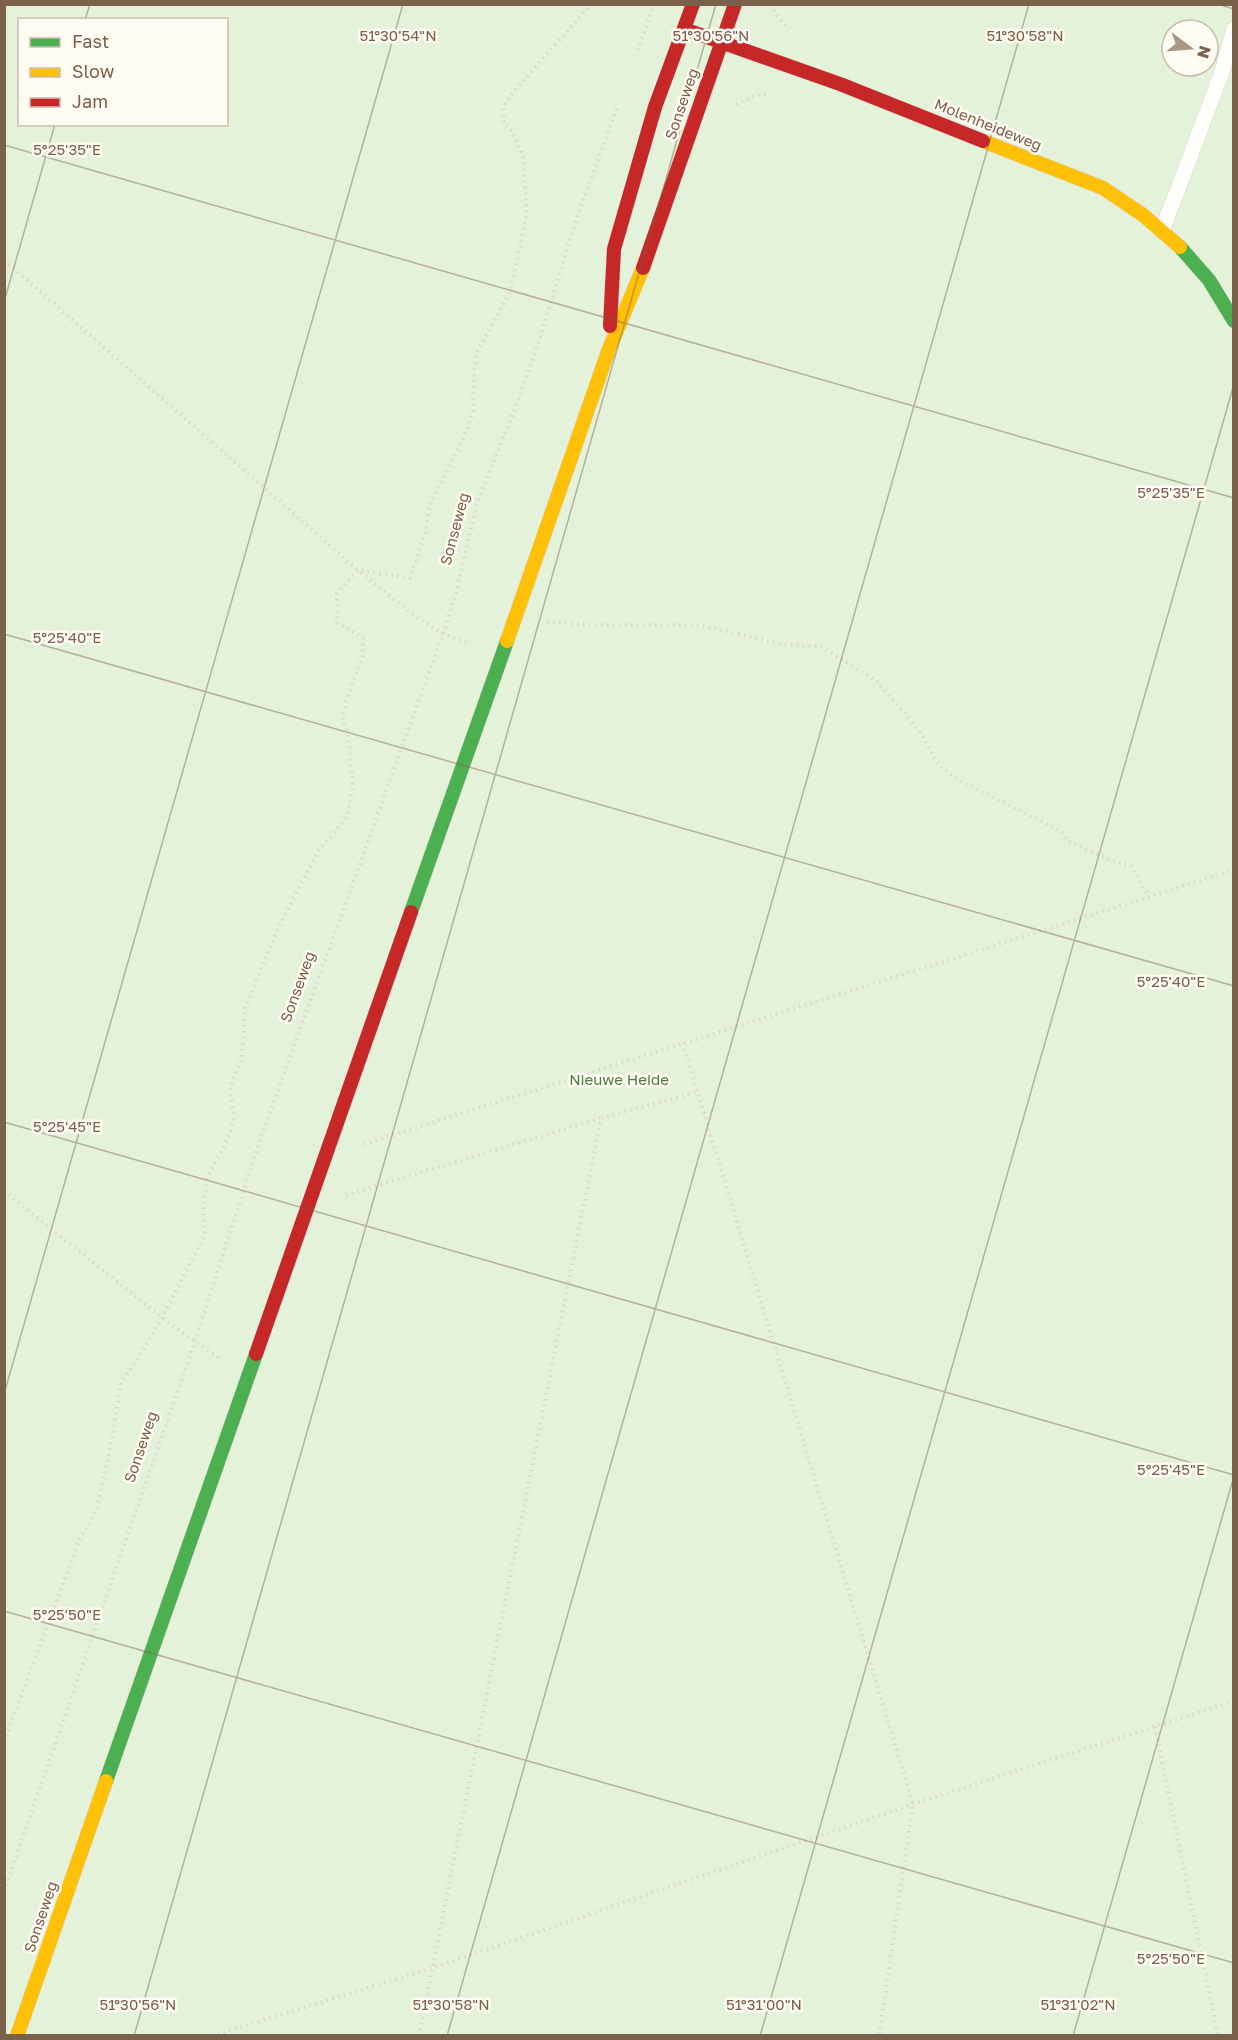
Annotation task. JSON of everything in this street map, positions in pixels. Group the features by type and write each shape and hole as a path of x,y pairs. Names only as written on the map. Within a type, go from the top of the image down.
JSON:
{"main road":[{"name":"Sonseweg","path":"609,349 614,249 655,107 693,4"},
{"name":"Sonseweg","path":"17,2036 609,349 651,249 735,4"},
{"name":"Molenheideweg","path":"684,30 722,41 840,84 1103,188 1132,206 1192,257 1212,283 1233,321"}],"lane":[{"path":"1162,231 1222,72 1233,29"}],"path":[{"path":"358,570 410,578 426,533 430,504 463,440 473,411 477,352 510,292 527,214 523,156 512,131 504,124 503,107 591,4"},
{"name":"Sonseweg","path":"4,1891 195,1341 259,1143 443,634 456,593 477,503 515,409 538,344 577,217 622,94"},
{"path":"4,260 358,570 411,613 443,634 502,653"},
{"path":"4,1742 80,1538 96,1512 111,1444 121,1382 162,1318 204,1235 203,1210 207,1178 220,1155 234,1120 230,1088 242,1058 245,1008 279,926 318,851 347,817 353,787 348,733 342,721 346,701 363,656 363,638 337,623 337,593 358,570"},
{"path":"543,622 596,625 697,625 788,645 820,646 877,681 921,733 938,765 957,779 1061,831 1069,842 1111,861 1131,866 1149,897"},
{"path":"357,1148 365,1143 1233,870"},
{"path":"683,1043 913,1804 879,2036"},
{"path":"344,1195 697,1092"},
{"path":"418,2036 602,1118"},
{"path":"4,1191 162,1318 195,1341"},
{"path":"212,2036 432,1968 913,1804 1233,1701"},
{"path":"1155,1727 1218,2036"}],"green space":[{"name":"Nieuwe Heide","path":"4,5 1233,5 1233,2035 5,2035"}],"traffic: fast":[{"path":"1180,247 1209,280 1234,321"},
{"path":"411,912 507,641"},
{"path":"106,1781 256,1354"}],"traffic: slow":[{"path":"983,141 1103,188 1143,215 1180,247"},
{"path":"507,641 609,349 643,268"},
{"path":"17,2036 106,1781"}],"traffic: jam":[{"path":"610,326 614,249 655,107 693,4"},
{"path":"643,268 735,4"},
{"path":"684,29 840,84 983,141"},
{"path":"256,1354 411,912"}]}
